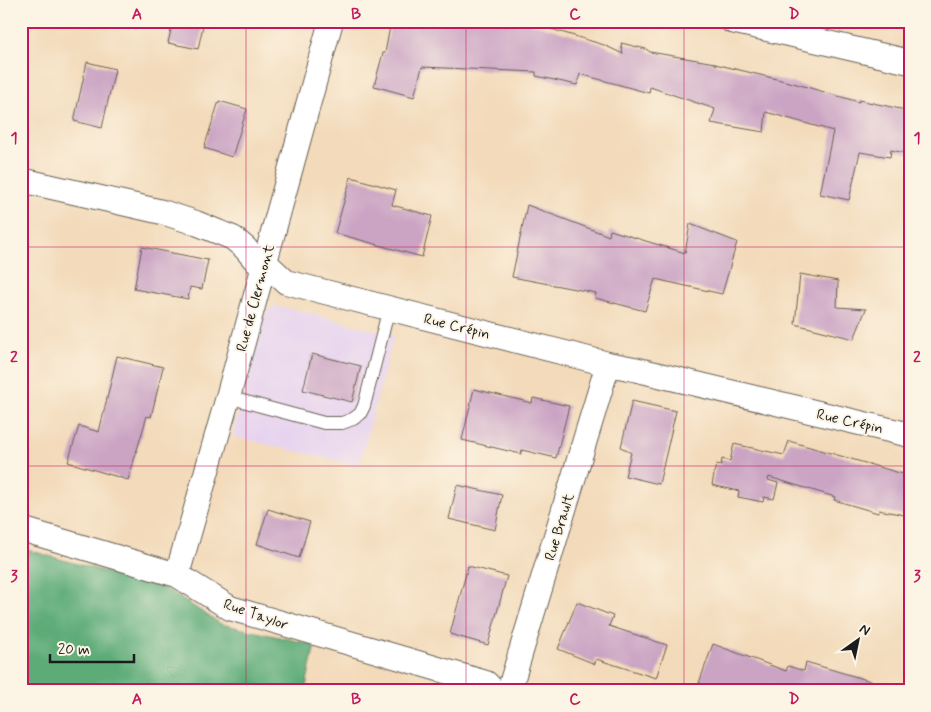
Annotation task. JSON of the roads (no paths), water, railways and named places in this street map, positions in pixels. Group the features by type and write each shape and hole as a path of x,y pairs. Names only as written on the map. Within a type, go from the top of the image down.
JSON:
{"street":[{"name":"Rue de Clermont","path":"177,575 331,21"},
{"path":"732,21 910,62"},
{"name":"Rue Crépin","path":"21,180 162,212 196,223 232,238 245,248 257,262 271,268 286,282 608,364 910,435"},
{"name":"Rue Brault","path":"509,691 608,364"},
{"name":"Rue Taylor","path":"21,529 177,575 230,608 486,683 494,691"}],"lane":[{"path":"228,397 324,423 342,423 353,419 360,414 364,406 389,308"}]}
